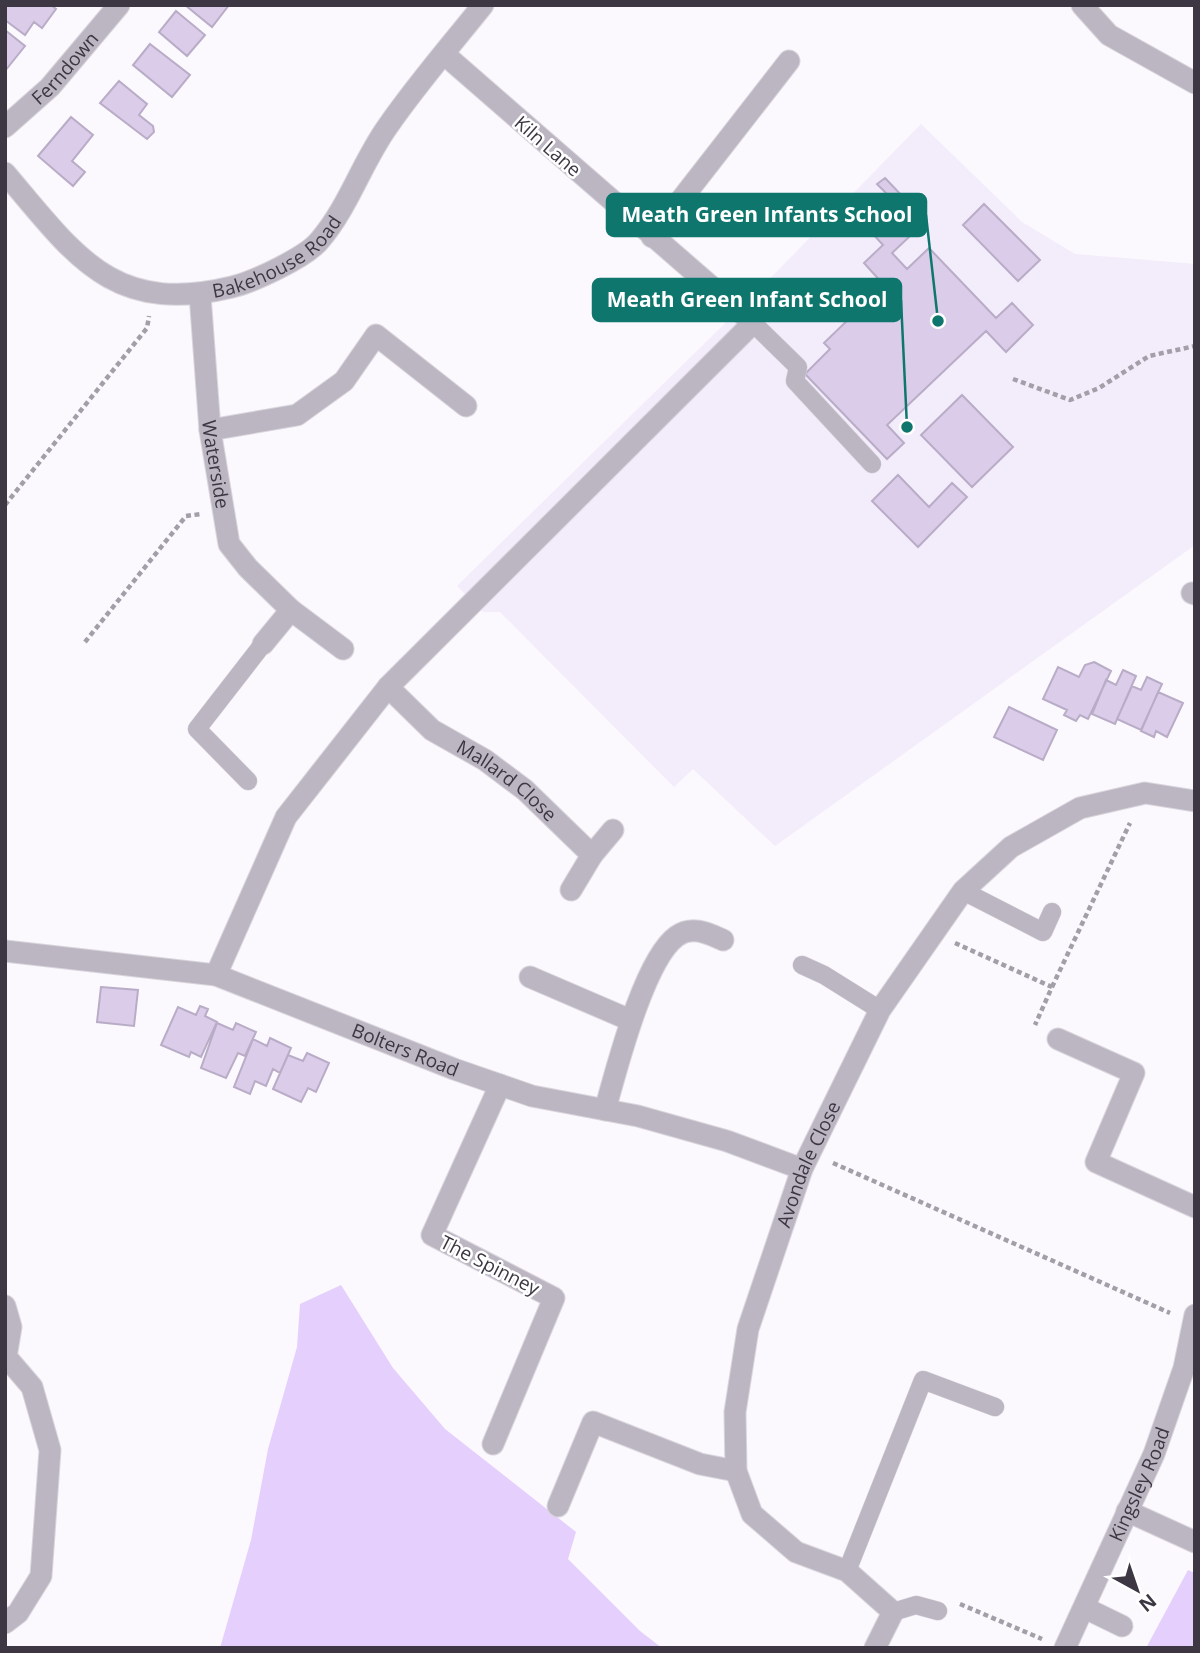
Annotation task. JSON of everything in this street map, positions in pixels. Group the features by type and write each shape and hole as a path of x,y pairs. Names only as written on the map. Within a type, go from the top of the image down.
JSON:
{"street":[{"name":"Ferndown","path":"5,127 50,86 119,5"},
{"name":"Bakehouse Road","path":"5,173 68,247 94,270 129,288 153,295 200,295 255,281 319,242 356,185 386,128 483,5"},
{"path":"1082,5 1109,35 1195,83"},
{"name":"Kiln Lane","path":"444,54 746,316"},
{"path":"652,237 789,61"},
{"name":"Waterside","path":"200,295 210,430 229,544 248,568 291,610 343,649"},
{"path":"216,975 286,817 388,687 746,316"},
{"path":"210,430 297,415 344,381 376,335 466,405"},
{"path":"263,644 291,610"},
{"name":"Mallard Close","path":"388,687 432,730 485,760 525,790 592,855"},
{"name":"Avondale Close","path":"893,1612 847,1571 796,1552 752,1514 736,1471 735,1412 748,1329 806,1161 880,1010 963,891 1011,847 1080,808 1145,793 1195,802"},
{"path":"571,890 592,855 613,830"},
{"path":"604,1110 630,1020 657,963 677,936 699,930 723,940"},
{"name":"Bolters Road","path":"5,951 216,975 532,1096 604,1110 806,1161"},
{"path":"530,977 630,1020"},
{"path":"1058,1039 1134,1073 1096,1162 1195,1208"},
{"name":"The Spinney","path":"492,1444 554,1298 432,1235 500,1085"},
{"path":"5,1306 11,1327 7,1361 32,1387 50,1450 41,1576 18,1614 5,1623"},
{"name":"Kingsley Road","path":"1058,1645 1085,1608 1158,1442 1184,1368 1194,1319"},
{"path":"558,1506 593,1422 701,1464 736,1471"},
{"path":"1127,1511 1195,1542"},
{"path":"1085,1608 1122,1626"},
{"path":"875,1648 893,1612"}],"lane":[{"path":"746,316 798,367 795,380 872,464"},
{"path":"248,781 197,729 263,644"},
{"path":"963,891 1043,932 1052,912"},
{"path":"802,965 824,975 880,1010"},
{"path":"847,1571 923,1380 995,1408"},
{"path":"893,1612 915,1605 938,1611"}],"path":[{"path":"5,505 147,328 153,295"},
{"path":"1013,379 1070,400 1100,388 1149,356 1195,346"},
{"path":"85,642 186,516 222,511"},
{"path":"1058,1039 1034,1027 1145,793"},
{"path":"932,933 1052,986"},
{"path":"806,1161 1194,1319"},
{"path":"938,1611 944,1597 1058,1645"}],"shaded area":[{"path":"921,124 1022,222 1075,254 1195,264 1195,545 775,846 693,769 674,787 500,612 483,612 457,586 753,296"},
{"path":"341,1285 393,1368 445,1429 576,1532 568,1559 640,1631 662,1648 220,1648 251,1540 268,1449 297,1347 300,1304"},
{"path":"1188,1570 1195,1573 1195,1648 1146,1648"}],"building":[{"path":"5,5 51,5 56,9 42,28 34,22 25,35 5,20"},
{"path":"185,5 229,5 212,27"},
{"path":"176,11 205,35 187,56 159,32"},
{"path":"5,30 25,46 5,71"},
{"path":"150,44 190,75 172,97 133,65"},
{"path":"119,81 147,104 139,115 153,126 154,132 147,139 100,103"},
{"path":"71,117 93,135 72,161 85,172 73,186 38,156"},
{"path":"885,178 926,221 892,253 907,269 929,248 996,318 1012,303 1033,325 1006,352 986,331 887,425 904,443 887,459 805,374 830,349 824,343 884,285 864,263 883,245 862,222 889,196 877,184"},
{"path":"984,204 1040,260 1018,281 963,225"},
{"path":"962,395 1013,447 972,487 921,435"},
{"path":"898,475 929,507 952,483 967,497 918,547 872,501"},
{"path":"1094,662 1111,671 1088,719 1080,715 1076,721 1064,715 1067,710 1043,699 1058,667 1079,677 1085,665"},
{"path":"1123,670 1136,676 1115,724 1092,714 1106,680 1116,685"},
{"path":"1147,677 1162,684 1141,730 1117,719 1132,686 1141,690"},
{"path":"1158,692 1183,703 1167,737 1156,731 1154,737 1141,731"},
{"path":"1009,707 1057,730 1043,760 994,737"},
{"path":"101,987 138,990 134,1026 97,1022"},
{"path":"200,1006 208,1009 205,1016 217,1022 201,1057 191,1052 189,1057 161,1045 178,1007 196,1015"},
{"path":"217,1023 233,1030 236,1023 256,1032 245,1056 238,1053 226,1078 201,1068"},
{"path":"270,1038 291,1048 280,1073 273,1069 266,1086 255,1081 250,1094 234,1087 253,1039 267,1046"},
{"path":"307,1053 329,1063 316,1092 308,1088 301,1102 273,1089 288,1055 303,1061"}],"place":[{"name":"Meath Green Infants School","path":"938,321"},
{"name":"Meath Green Infant School","path":"907,427"}]}
